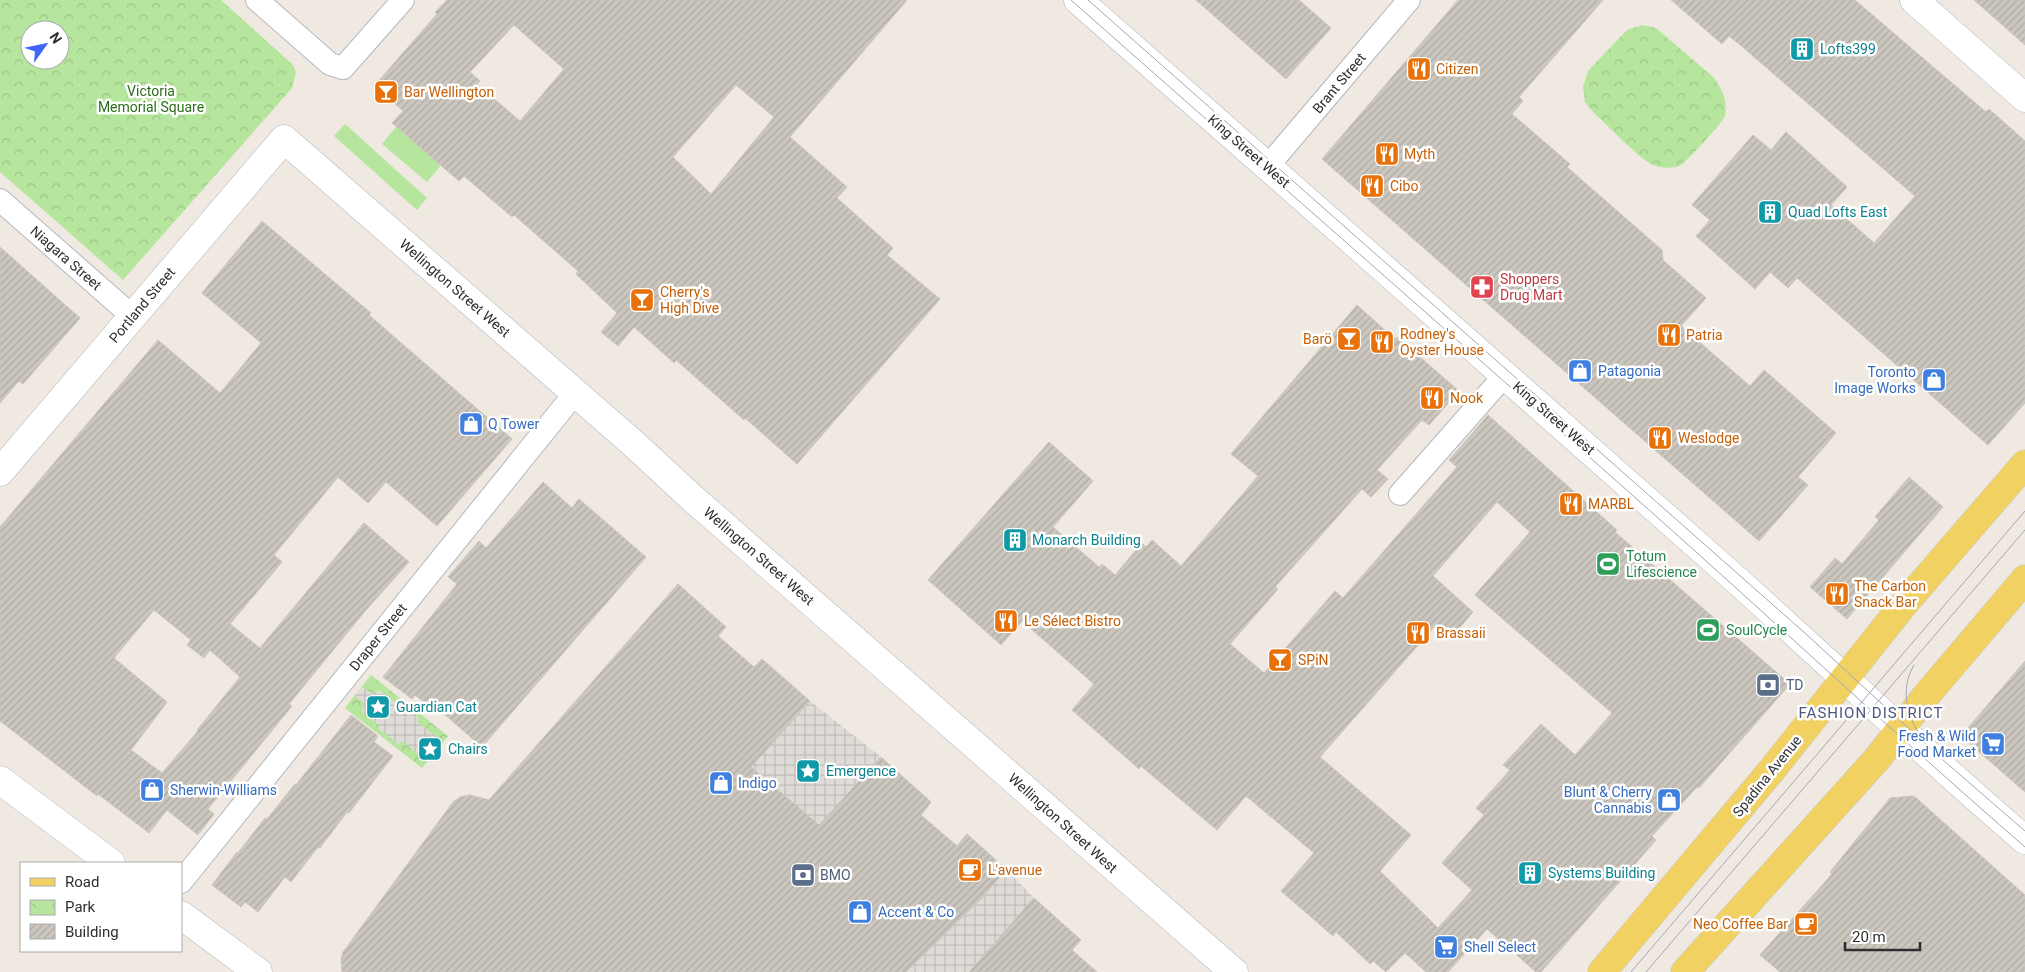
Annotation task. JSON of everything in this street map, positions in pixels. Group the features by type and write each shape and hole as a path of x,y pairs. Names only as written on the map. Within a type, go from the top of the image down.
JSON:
{"main road":[{"name":"Spadina Avenue","path":"1602,972 1726,826 1904,604 2025,464"},
{"path":"1685,972 1877,759 1925,697 2025,579"}],"street":[{"path":"257,0 330,64 343,68 402,0"},
{"name":"King Street West","path":"1078,0 1505,375 2025,840"},
{"name":"Brant Street","path":"1268,166 1409,0"},
{"path":"1914,0 2025,98"},
{"name":"Portland Street","path":"0,472 284,139"},
{"name":"Wellington Street West","path":"284,139 1234,972"},
{"name":"Niagara Street","path":"0,200 132,316"},
{"path":"1400,494 1505,375"},
{"name":"Draper Street","path":"182,881 477,512 575,393"},
{"path":"0,780 110,862"},
{"path":"182,916 258,972"}],"green space":[{"name":"Victoria Memorial Square","path":"0,0 221,0 293,65 296,72 292,88 123,280 0,172"},
{"path":"1642,25 1656,28 1713,77 1722,90 1725,100 1726,110 1723,120 1689,158 1676,167 1663,167 1648,162 1593,112 1585,102 1583,87 1588,71 1627,30"},
{"path":"345,124 427,198 417,210 334,136"},
{"path":"396,127 441,165 427,182 382,144"},
{"path":"371,675 448,736 422,768 345,708"}],"shaded area":[{"path":"362,687 373,694 379,690 396,703 398,701 419,718 417,722 443,742 427,761 402,741 398,744 378,728 379,725 362,712 364,703 355,696"},
{"path":"810,701 881,757 775,873 573,972 639,900 751,767"},
{"path":"1006,869 1034,898 969,972 906,972 982,896"}],"building":[{"path":"447,0 907,0 790,137 847,187 837,198 893,248 887,255 940,299 797,464 676,360 674,363 634,327 618,346 601,332 617,313 576,274 578,271 514,215 512,217 464,176 459,181 392,123 403,111 375,85 437,14 435,12","holes":["514,25 564,69 520,121 477,84 480,81 470,72","736,85 774,117 711,194 673,157"]},
{"path":"1196,0 1299,0 1331,28 1286,79"},
{"path":"1458,0 1603,0 1519,97 1523,101 1512,114 1570,164 1567,167 1662,250 1663,260 1706,298 1681,326 1750,386 1764,370 1836,433 1798,477 1808,485 1759,541 1322,159"},
{"path":"1671,0 1855,0 1986,112 1989,109 2025,141 2025,403 1988,445 1797,278 1788,288 1770,272 1755,289 1696,236 1710,220 1692,205 1753,135 1771,150 1786,132 1847,187 1831,205 1874,243 1915,196 1739,44 1729,36 1722,44"},
{"path":"1974,0 2025,0 2025,45 1998,21"},
{"path":"262,221 371,313 369,315 512,439 437,526 386,482 368,503 338,477 274,555 282,562 230,624 260,648 364,523 409,562 366,610 289,704 292,706 208,809 214,814 198,835 167,810 149,833 98,794 97,796 0,721 0,527 158,340 220,393 261,343 202,293","holes":["154,610 191,640 187,645 204,658 210,650 240,677 162,773 131,750 167,702 114,658"]},
{"path":"0,247 80,318 23,384 19,381 0,403"},
{"path":"1357,305 1459,391 1429,425 1422,420 1377,470 1388,479 1371,497 1362,489 1275,587 1278,589 1230,644 1264,673 1335,591 1343,598 1457,467 1449,460 1488,415 1617,530 1615,532 1790,684 1699,788 1697,787 1652,836 1656,840 1541,972 1536,972 1487,929 1448,972 1426,972 1405,953 1386,972 1373,961 1370,964 1336,932 1333,936 1281,891 1314,853 1246,796 1217,830 1141,766 1139,769 1072,710 1094,684 1022,621 1001,645 928,580 1049,442 1093,481 1053,527 1099,567 1102,564 1115,575 1142,543 1146,547 1152,540 1181,566 1258,476 1231,454","holes":["1497,502 1530,532 1475,595 1612,713 1575,755 1541,724 1503,765 1510,770 1476,808 1484,815 1442,863 1472,890 1438,928 1380,871 1411,835 1320,757 1434,627 1449,640 1473,612 1433,576"]},
{"path":"1909,477 1943,507 1847,619 1810,587 1835,558 1842,564 1879,520 1875,517"},
{"path":"543,482 572,508 579,499 646,557 482,747 435,706 433,709 415,695 412,699 383,677 457,584 448,577 479,541 486,548"},
{"path":"678,584 726,627 718,636 754,667 762,659 810,701 751,767 819,825 881,757 931,802 921,815 957,846 967,834 1006,869 983,897 906,972 342,972 341,959 343,952 453,802 460,797 470,795 489,800"},
{"path":"2025,661 2025,792 1961,736"},
{"path":"351,715 378,736 374,742 393,756 349,813 347,812 291,882 285,877 258,912 245,902 241,907 212,885 265,818 267,819 296,785"},
{"path":"1914,796 2025,895 2025,972 1780,972 1760,955 1832,874 1830,872 1890,798"},
{"path":"1034,898 1081,940 1072,950 1097,972 969,972"}],"tram line":[{"path":"1071,0 1576,445 2025,847"},
{"path":"1088,0 1806,634 1943,760 2025,831"},
{"path":"1631,972 2025,511"},
{"path":"1646,972 2025,530"},
{"path":"1914,665 1907,682 1906,700 1910,717 1919,733"}],"place":[{"name":"Lofts399","path":"1802,49"},
{"name":"Citizen","path":"1419,69"},
{"name":"Bar Wellington","path":"386,92"},
{"name":"Myth","path":"1387,154"},
{"name":"Cibo","path":"1372,186"},
{"name":"Quad Lofts East","path":"1770,212"},
{"name":"Shoppers Drug Mart","path":"1482,287"},
{"name":"Cherry's High Dive","path":"642,300"},
{"name":"Patria","path":"1669,335"},
{"name":"Barö","path":"1349,339"},
{"name":"Rodney's Oyster House","path":"1382,342"},
{"name":"Patagonia","path":"1580,371"},
{"name":"Toronto Image Works","path":"1934,380"},
{"name":"Nook","path":"1432,398"},
{"name":"Q Tower","path":"471,424"},
{"name":"Weslodge","path":"1660,438"},
{"name":"MARBL","path":"1571,504"},
{"name":"Monarch Building","path":"1015,540"},
{"name":"Totum Lifescience","path":"1608,564"},
{"name":"The Carbon Snack Bar","path":"1837,594"},
{"name":"Le Sélect Bistro","path":"1006,621"},
{"name":"SoulCycle","path":"1708,630"},
{"name":"Brassaii","path":"1418,633"},
{"name":"SPiN","path":"1280,660"},
{"name":"TD","path":"1768,685"},
{"name":"Guardian Cat","path":"378,707"},
{"name":"Fresh & Wild Food Market","path":"1993,744"},
{"name":"Chairs","path":"430,749"},
{"name":"Emergence","path":"808,771"},
{"name":"Indigo","path":"721,783"},
{"name":"Sherwin-Williams","path":"152,790"},
{"name":"Blunt & Cherry Cannabis","path":"1669,800"},
{"name":"L'avenue","path":"970,870"},
{"name":"Systems Building","path":"1530,873"},
{"name":"BMO","path":"803,875"},
{"name":"Accent & Co","path":"860,912"},
{"name":"Neo Coffee Bar","path":"1806,924"},
{"name":"Shell Select","path":"1446,947"}],"district":[{"name":"FASHION DISTRICT","path":"1871,713"}]}
